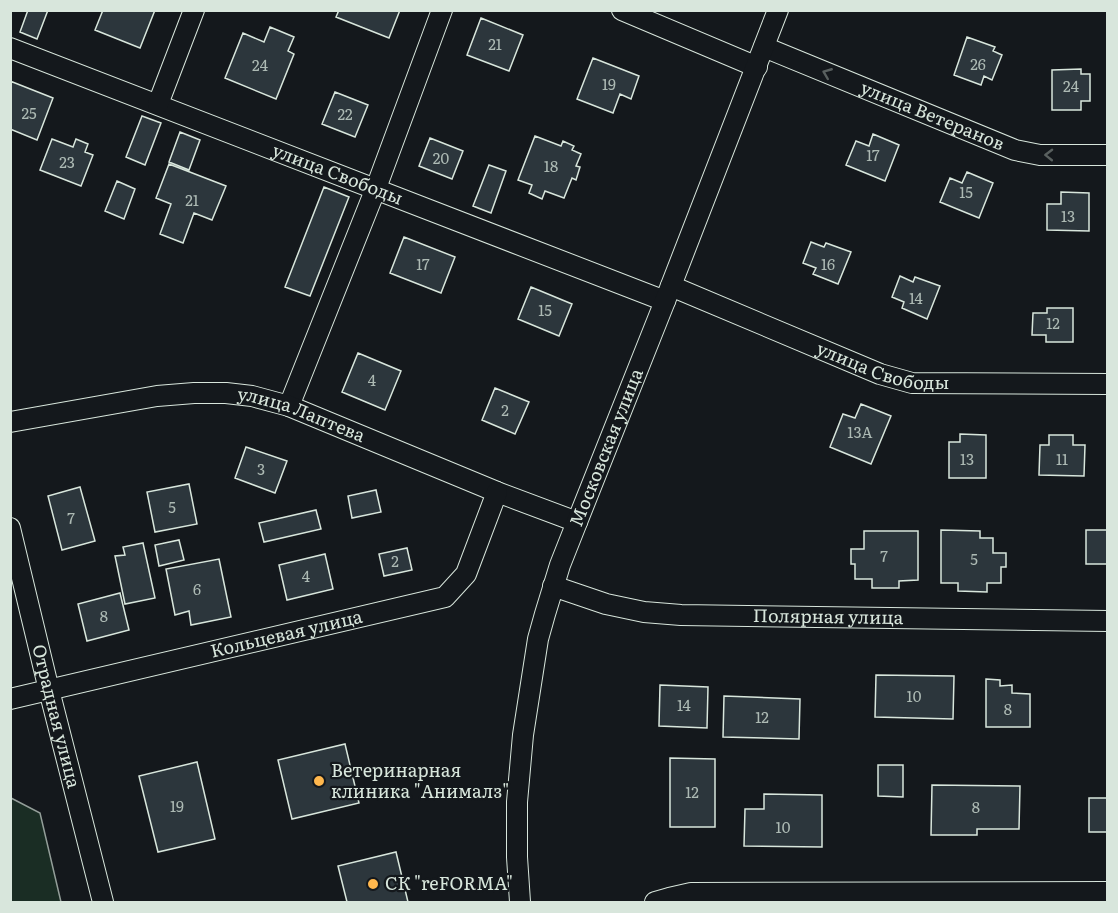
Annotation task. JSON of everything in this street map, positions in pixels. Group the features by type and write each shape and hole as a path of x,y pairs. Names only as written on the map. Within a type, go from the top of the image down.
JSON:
{"street":[{"path":"158,104 194,10"},
{"path":"289,406 376,188 442,10"},
{"path":"622,10 757,67"},
{"name":"Московская улица","path":"520,903 517,802 523,735 538,639 553,586 778,10"},
{"name":"улица Ветеранов","path":"764,47 1015,150 1040,155 1107,155"},
{"name":"улица Свободы","path":"10,48 376,188 880,374 912,383 1107,384"},
{"name":"улица Лаптева","path":"10,422 157,396 194,393 252,396 289,406 497,492 577,522"},
{"name":"Кольцевая улица","path":"10,699 445,597 466,574 497,492"},
{"name":"Отрадная улица","path":"10,528 103,903"},
{"name":"Полярная улица","path":"553,586 606,604 644,612 681,615 1107,621"},
{"path":"655,903 691,893 1107,892"}],"green space":[{"path":"11,798 40,813 61,902 11,902"}],"building":[{"path":"28,10 48,10 37,39 20,32"},
{"path":"103,10 155,10 140,48 95,30"},
{"path":"339,10 400,10 389,38 336,17"},
{"path":"481,18 523,35 509,71 467,55"},
{"path":"270,27 294,37 288,51 294,54 276,99 225,78 243,33 264,42"},
{"path":"967,37 995,47 993,51 1002,55 992,80 984,76 981,85 954,75"},
{"path":"593,58 639,76 631,99 620,94 613,113 577,99"},
{"path":"1081,69 1081,74 1090,74 1090,101 1081,101 1081,110 1052,110 1052,70"},
{"path":"10,81 53,98 37,140 10,129"},
{"path":"335,92 368,105 355,137 322,124"},
{"path":"142,116 161,123 145,165 126,157"},
{"path":"180,132 200,140 189,170 169,162"},
{"path":"873,134 899,145 885,181 846,165 856,141 869,146"},
{"path":"535,136 561,146 563,141 574,146 572,150 581,154 576,166 580,167 576,180 572,178 564,198 545,191 542,199 529,193 532,185 518,180"},
{"path":"430,138 463,151 452,179 419,166"},
{"path":"52,139 73,147 76,139 88,144 85,152 93,155 81,186 40,170"},
{"path":"169,164 226,186 212,220 194,213 183,243 160,234 171,204 156,198"},
{"path":"489,165 506,171 491,213 473,206"},
{"path":"967,172 993,183 979,218 940,202 950,178 962,183"},
{"path":"117,181 135,189 124,219 105,211"},
{"path":"324,187 349,197 310,296 285,287"},
{"path":"1061,192 1089,193 1089,231 1047,230 1047,204 1061,204"},
{"path":"404,237 455,257 441,293 390,273"},
{"path":"811,242 824,247 826,243 851,252 838,284 813,274 816,268 803,263"},
{"path":"900,276 913,282 915,277 940,286 927,319 902,308 904,302 892,297"},
{"path":"531,287 572,304 559,336 518,319"},
{"path":"1047,308 1073,308 1073,342 1046,342 1046,335 1032,335 1033,313 1047,313"},
{"path":"358,353 401,371 385,410 342,392"},
{"path":"495,388 529,402 515,434 482,420"},
{"path":"861,404 891,416 871,464 830,447 843,414 855,418"},
{"path":"960,434 986,435 986,478 949,478 949,442 960,442"},
{"path":"1049,435 1073,435 1073,445 1085,445 1084,476 1039,475 1040,445 1049,445"},
{"path":"246,447 287,461 275,493 235,478"},
{"path":"189,484 197,524 155,532 147,492"},
{"path":"80,487 95,541 62,550 48,496"},
{"path":"376,490 381,512 352,518 348,496"},
{"path":"316,510 321,529 264,542 259,523"},
{"path":"941,530 980,531 980,538 993,538 993,553 1006,553 1006,567 1001,567 1001,583 987,583 987,592 958,591 958,583 941,583"},
{"path":"1086,530 1108,530 1108,564 1086,564"},
{"path":"864,531 918,531 918,580 899,581 899,588 872,588 872,579 855,579 855,564 851,564 851,549 864,549"},
{"path":"179,540 184,560 159,566 155,545"},
{"path":"143,543 155,598 125,604 115,556 125,555 123,547"},
{"path":"407,548 412,570 384,576 379,554"},
{"path":"325,554 333,589 287,600 279,565"},
{"path":"219,559 231,617 191,625 189,611 175,615 166,569"},
{"path":"120,593 129,630 87,641 78,604"},
{"path":"876,675 954,676 953,719 875,717"},
{"path":"986,679 1000,680 1000,686 1012,685 1012,693 1030,694 1030,727 986,727"},
{"path":"660,685 708,687 707,728 659,726"},
{"path":"724,696 800,699 799,739 723,737"},
{"name":"Ветеринарная клиника \"Анималз\"","path":"345,744 359,803 292,819 278,760"},
{"path":"670,758 715,759 715,827 670,827"},
{"path":"197,762 215,839 158,852 139,776"},
{"path":"878,765 903,765 903,797 878,796"},
{"path":"932,785 1020,786 1019,829 977,829 977,835 931,835"},
{"path":"764,794 822,795 822,847 744,846 745,809 764,809"},
{"path":"1089,798 1108,798 1108,832 1089,832"},
{"name":"СК \"reFORMA\"","path":"396,852 408,902 347,902 338,866"}],"place":[{"name":"Ветеринарная клиника \"Анималз\"","path":"319,781"},
{"name":"СК \"reFORMA\"","path":"373,884"}]}
